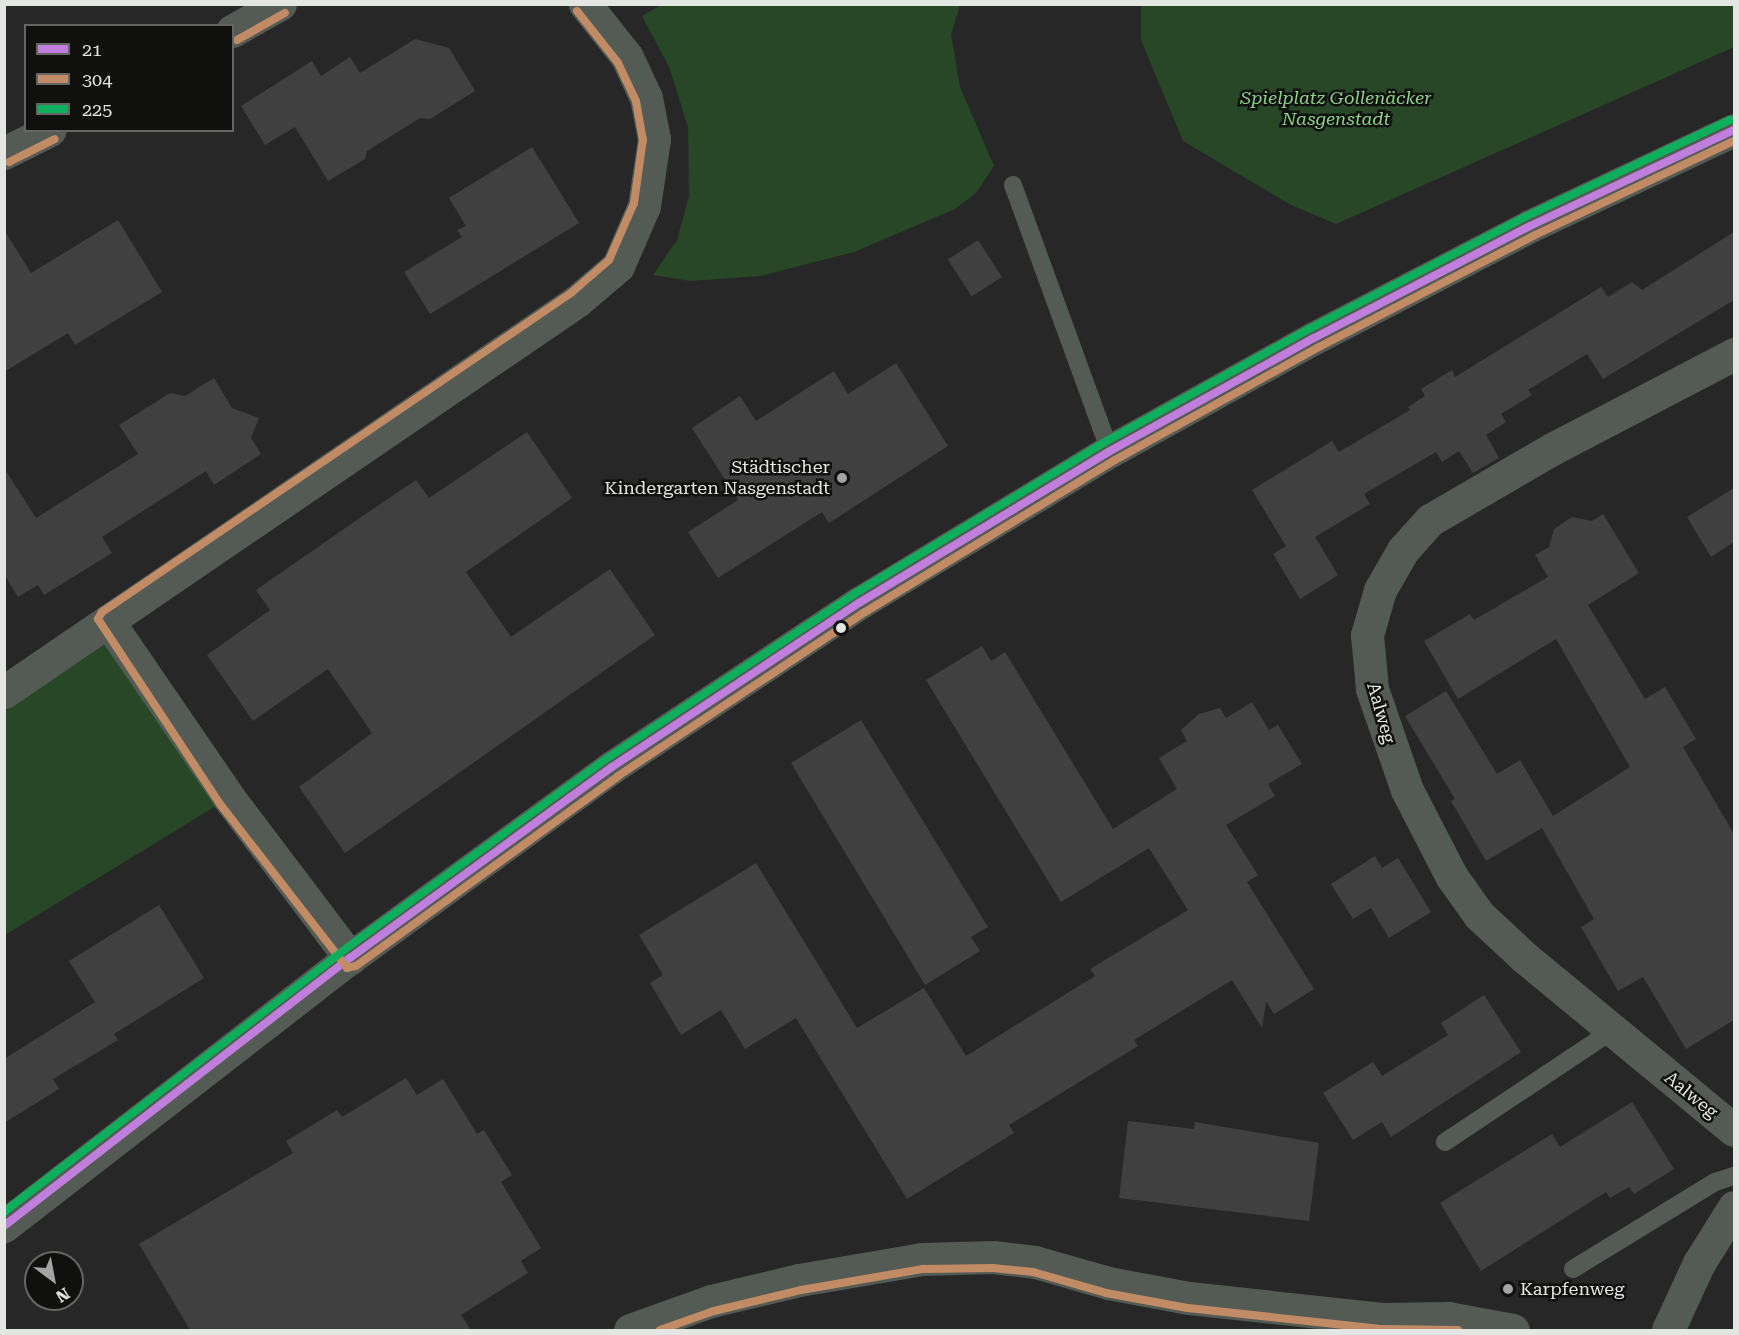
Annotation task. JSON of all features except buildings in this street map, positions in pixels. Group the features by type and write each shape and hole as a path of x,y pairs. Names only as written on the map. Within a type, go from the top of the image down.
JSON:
{"street":[{"path":"234,30 280,4"},
{"path":"4,692 577,301 618,266 644,206 654,139 646,98 627,57 585,4"},
{"path":"4,1226 350,958 612,767 860,603 1110,451 1519,231 1734,130"},
{"path":"4,153 46,132"},
{"name":"Aalweg","path":"1734,354 1552,449 1430,520 1403,550 1380,590 1367,635 1372,689 1384,731 1407,790 1452,877 1479,915 1734,1130"},
{"path":"108,621 229,798 350,958"},
{"path":"1668,1330 1699,1263 1734,1207"},
{"path":"630,1330 711,1301 799,1280 922,1259 993,1257 1035,1262 1108,1282 1189,1298 1306,1313 1448,1318 1513,1330"}],"lane":[{"path":"1013,185 1110,451"},
{"path":"1444,1142 1613,1030"},
{"path":"1573,1269 1715,1182 1734,1176"}],"green space":[{"path":"661,5 960,5 951,34 960,87 994,166 976,193 955,209 854,252 760,276 690,281 653,275 677,240 689,196 688,127 669,67 642,16"},
{"name":"Spielplatz Gollenäcker Nasgenstadt","path":"1141,5 1734,5 1734,47 1336,224 1291,205 1183,141 1141,40"},
{"path":"108,621 229,798 5,935 5,692"}],"transit line":[{"name":"304","path":"577,11 618,63 636,101 643,139 634,203 609,260 571,293 102,612 98,619 220,804 347,968 356,966 618,776 865,612 1115,460 1319,347 1535,235 1734,141"},
{"name":"304","path":"237,40 285,13"},
{"name":"225","path":"4,1212 344,950 606,759 854,594 1105,442 1309,329 1525,217 1730,120"},
{"name":"21","path":"4,1226 350,958 612,767 859,603 1110,451 1314,338 1530,226 1734,130"},
{"name":"304","path":"9,162 55,139"},
{"name":"304","path":"660,1330 714,1311 801,1290 923,1269 993,1268 1033,1272 1106,1293 1188,1308 1381,1329 1458,1330"}],"place":[{"name":"Städtischer Kindergarten Nasgenstadt","path":"842,478"},
{"name":"Karpfenweg","path":"1508,1289"}]}
